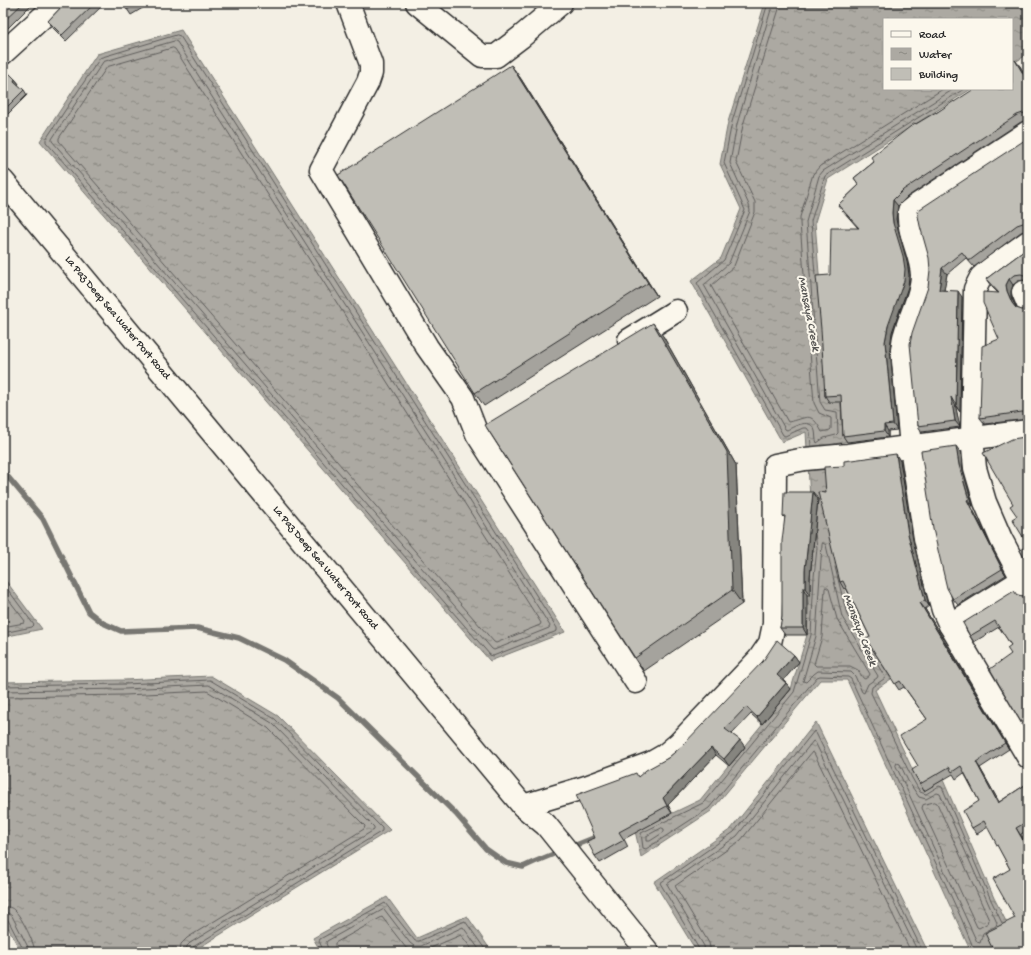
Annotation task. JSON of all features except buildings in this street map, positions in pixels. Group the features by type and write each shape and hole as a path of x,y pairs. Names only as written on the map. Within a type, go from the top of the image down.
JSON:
{"street":[{"path":"3,53 58,3"},
{"path":"348,3 372,64 371,73 368,82 321,170 427,347 463,398 477,434 636,682"},
{"path":"417,3 482,56 489,57 496,56 561,3"},
{"path":"1028,132 908,211 908,219 922,275 919,294 904,336 902,350 911,447 924,538 941,602 950,625 1028,757"},
{"name":"La Paz Deep Sea Water Port Road","path":"3,181 523,806 546,825 648,952"},
{"path":"950,625 1025,585 985,502 975,468 972,438 975,289 981,277 990,269 1028,242"},
{"path":"610,352 676,310"},
{"path":"477,434 497,421"},
{"path":"523,806 614,777 650,763 665,755 678,744 759,659 770,643 774,624 775,464 1028,431"}],"water":[{"name":"Mansaya Creek","path":"765,3 1028,3 1028,54 1013,63 1013,18 883,18 883,90 969,90 828,179 815,222 829,402 845,401 847,441 827,446 840,570 851,614 891,679 875,690 916,777 924,790 943,780 994,898 1010,929 995,952 971,952 847,680 820,680 711,811 641,857 635,831 700,800 791,689 807,635 813,548 806,432 782,442 691,281 721,258 741,209 720,164 728,122"},
{"path":"181,30 565,632 490,661 40,141 97,54"},
{"path":"3,577 42,629 3,637"},
{"path":"211,676 278,716 390,830 192,952 21,952 3,918 3,682 124,680"},
{"path":"816,722 928,952 697,952 654,882 731,829"},
{"path":"387,897 417,938 467,916 492,952 321,952 313,938"}],"waterway":[{"path":"3,471 43,519 89,612 103,623 121,631 197,628 239,638 284,660 338,698 456,814 486,849 506,863 523,867 561,851"},
{"path":"571,847 601,835"}]}
